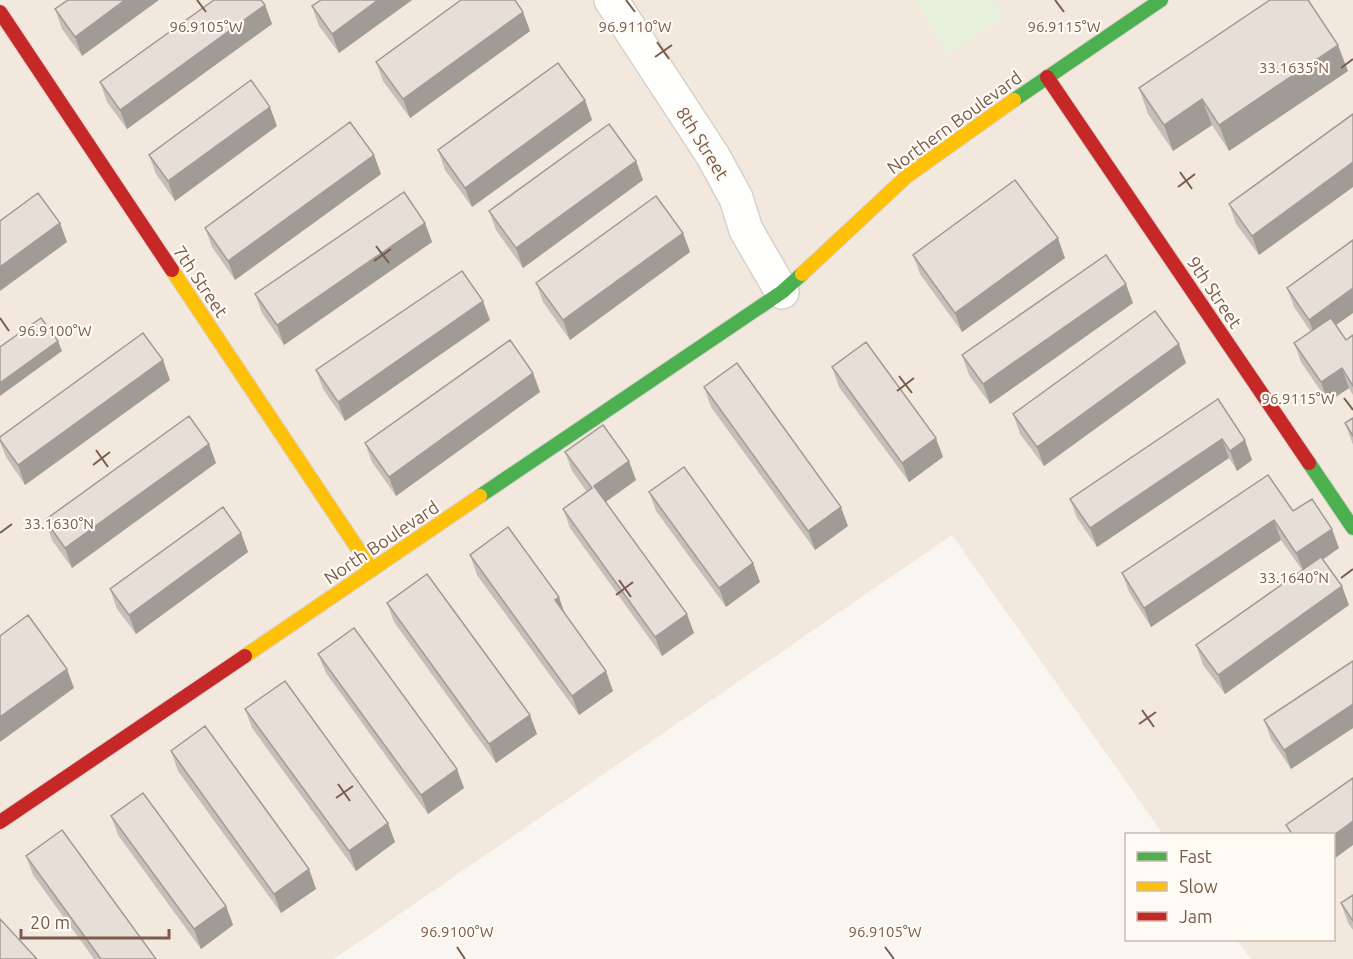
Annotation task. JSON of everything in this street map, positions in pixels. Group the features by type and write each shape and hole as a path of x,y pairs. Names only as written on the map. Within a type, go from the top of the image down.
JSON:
{"street":[{"name":"8th Street","path":"611,0 713,156 736,198 746,230 782,292"},
{"name":"Northern Boulevard","path":"782,292 908,176 1047,77 1161,0"},
{"name":"7th Street","path":"0,12 372,570"},
{"name":"9th Street","path":"1047,77 1353,528"},
{"name":"North Boulevard","path":"0,822 782,292"}],"shaded area":[{"path":"0,0 1353,0 1353,959 1251,959 1238,941 1335,941 1335,833 1162,833 952,535 334,959 0,959"}],"green space":[{"path":"914,0 993,0 1004,18 947,55"}],"building":[{"path":"68,0 125,0 75,37 55,9"},
{"path":"214,0 261,0 265,5 120,110 100,82"},
{"path":"321,0 378,0 332,34 312,6"},
{"path":"461,0 515,0 523,12 403,99 376,62"},
{"path":"1270,0 1308,0 1338,45 1219,125 1202,99 1164,125 1139,88"},
{"path":"558,63 585,100 465,188 438,150"},
{"path":"251,80 270,107 168,181 149,155"},
{"path":"1353,114 1353,162 1252,236 1229,204"},
{"path":"350,122 374,155 228,261 205,228"},
{"path":"609,124 636,161 516,248 489,211"},
{"path":"1015,180 1058,238 955,313 913,255"},
{"path":"404,192 425,223 277,325 255,294"},
{"path":"38,193 60,223 0,267 0,221"},
{"path":"656,196 683,233 563,320 536,283"},
{"path":"1353,240 1353,288 1309,320 1287,288"},
{"path":"1106,255 1126,284 983,384 962,355"},
{"path":"462,271 483,301 338,402 316,370"},
{"path":"1155,311 1179,344 1037,447 1013,414"},
{"path":"41,318 58,341 0,383 0,347"},
{"path":"1331,318 1346,340 1353,335 1353,386 1342,368 1321,382 1294,343"},
{"path":"143,333 163,360 18,465 0,437"},
{"path":"510,340 533,373 389,477 365,443"},
{"path":"866,342 936,438 902,463 832,367"},
{"path":"737,363 841,507 808,531 704,387"},
{"path":"1218,399 1245,440 1230,451 1222,439 1090,528 1070,499"},
{"path":"189,416 209,444 65,548 45,520"},
{"path":"1353,418 1353,436 1345,423"},
{"path":"603,425 629,461 594,486 687,614 655,637 563,509 592,488 565,452"},
{"path":"684,467 753,563 719,588 649,492"},
{"path":"1268,475 1293,511 1312,499 1332,529 1296,553 1274,520 1144,608 1122,573"},
{"path":"223,507 241,533 129,615 110,589"},
{"path":"508,527 559,597 555,600 606,671 572,696 470,555"},
{"path":"1321,557 1342,586 1218,675 1196,645"},
{"path":"427,574 530,715 489,744 387,603"},
{"path":"28,615 67,669 0,717 0,636"},
{"path":"354,628 457,769 421,795 318,654"},
{"path":"1353,661 1353,704 1284,750 1264,720"},
{"path":"285,681 388,823 349,851 245,709"},
{"path":"205,726 309,869 274,894 171,751"},
{"path":"1353,778 1353,821 1335,834 1291,833 1286,825"},
{"path":"143,793 226,906 194,929 111,816"},
{"path":"62,830 156,959 101,959 26,856"},
{"path":"1353,895 1353,921 1341,903"},
{"path":"0,919 37,959 0,959"}],"traffic: fast":[{"path":"1014,100 1161,0"},
{"path":"480,496 782,292 802,274"},
{"path":"1309,463 1353,528"}],"traffic: slow":[{"path":"802,274 907,176 1014,100"},
{"path":"172,270 372,570"},
{"path":"245,656 480,496"}],"traffic: jam":[{"path":"0,12 172,270"},
{"path":"1047,77 1309,463"},
{"path":"0,822 245,656"}]}
